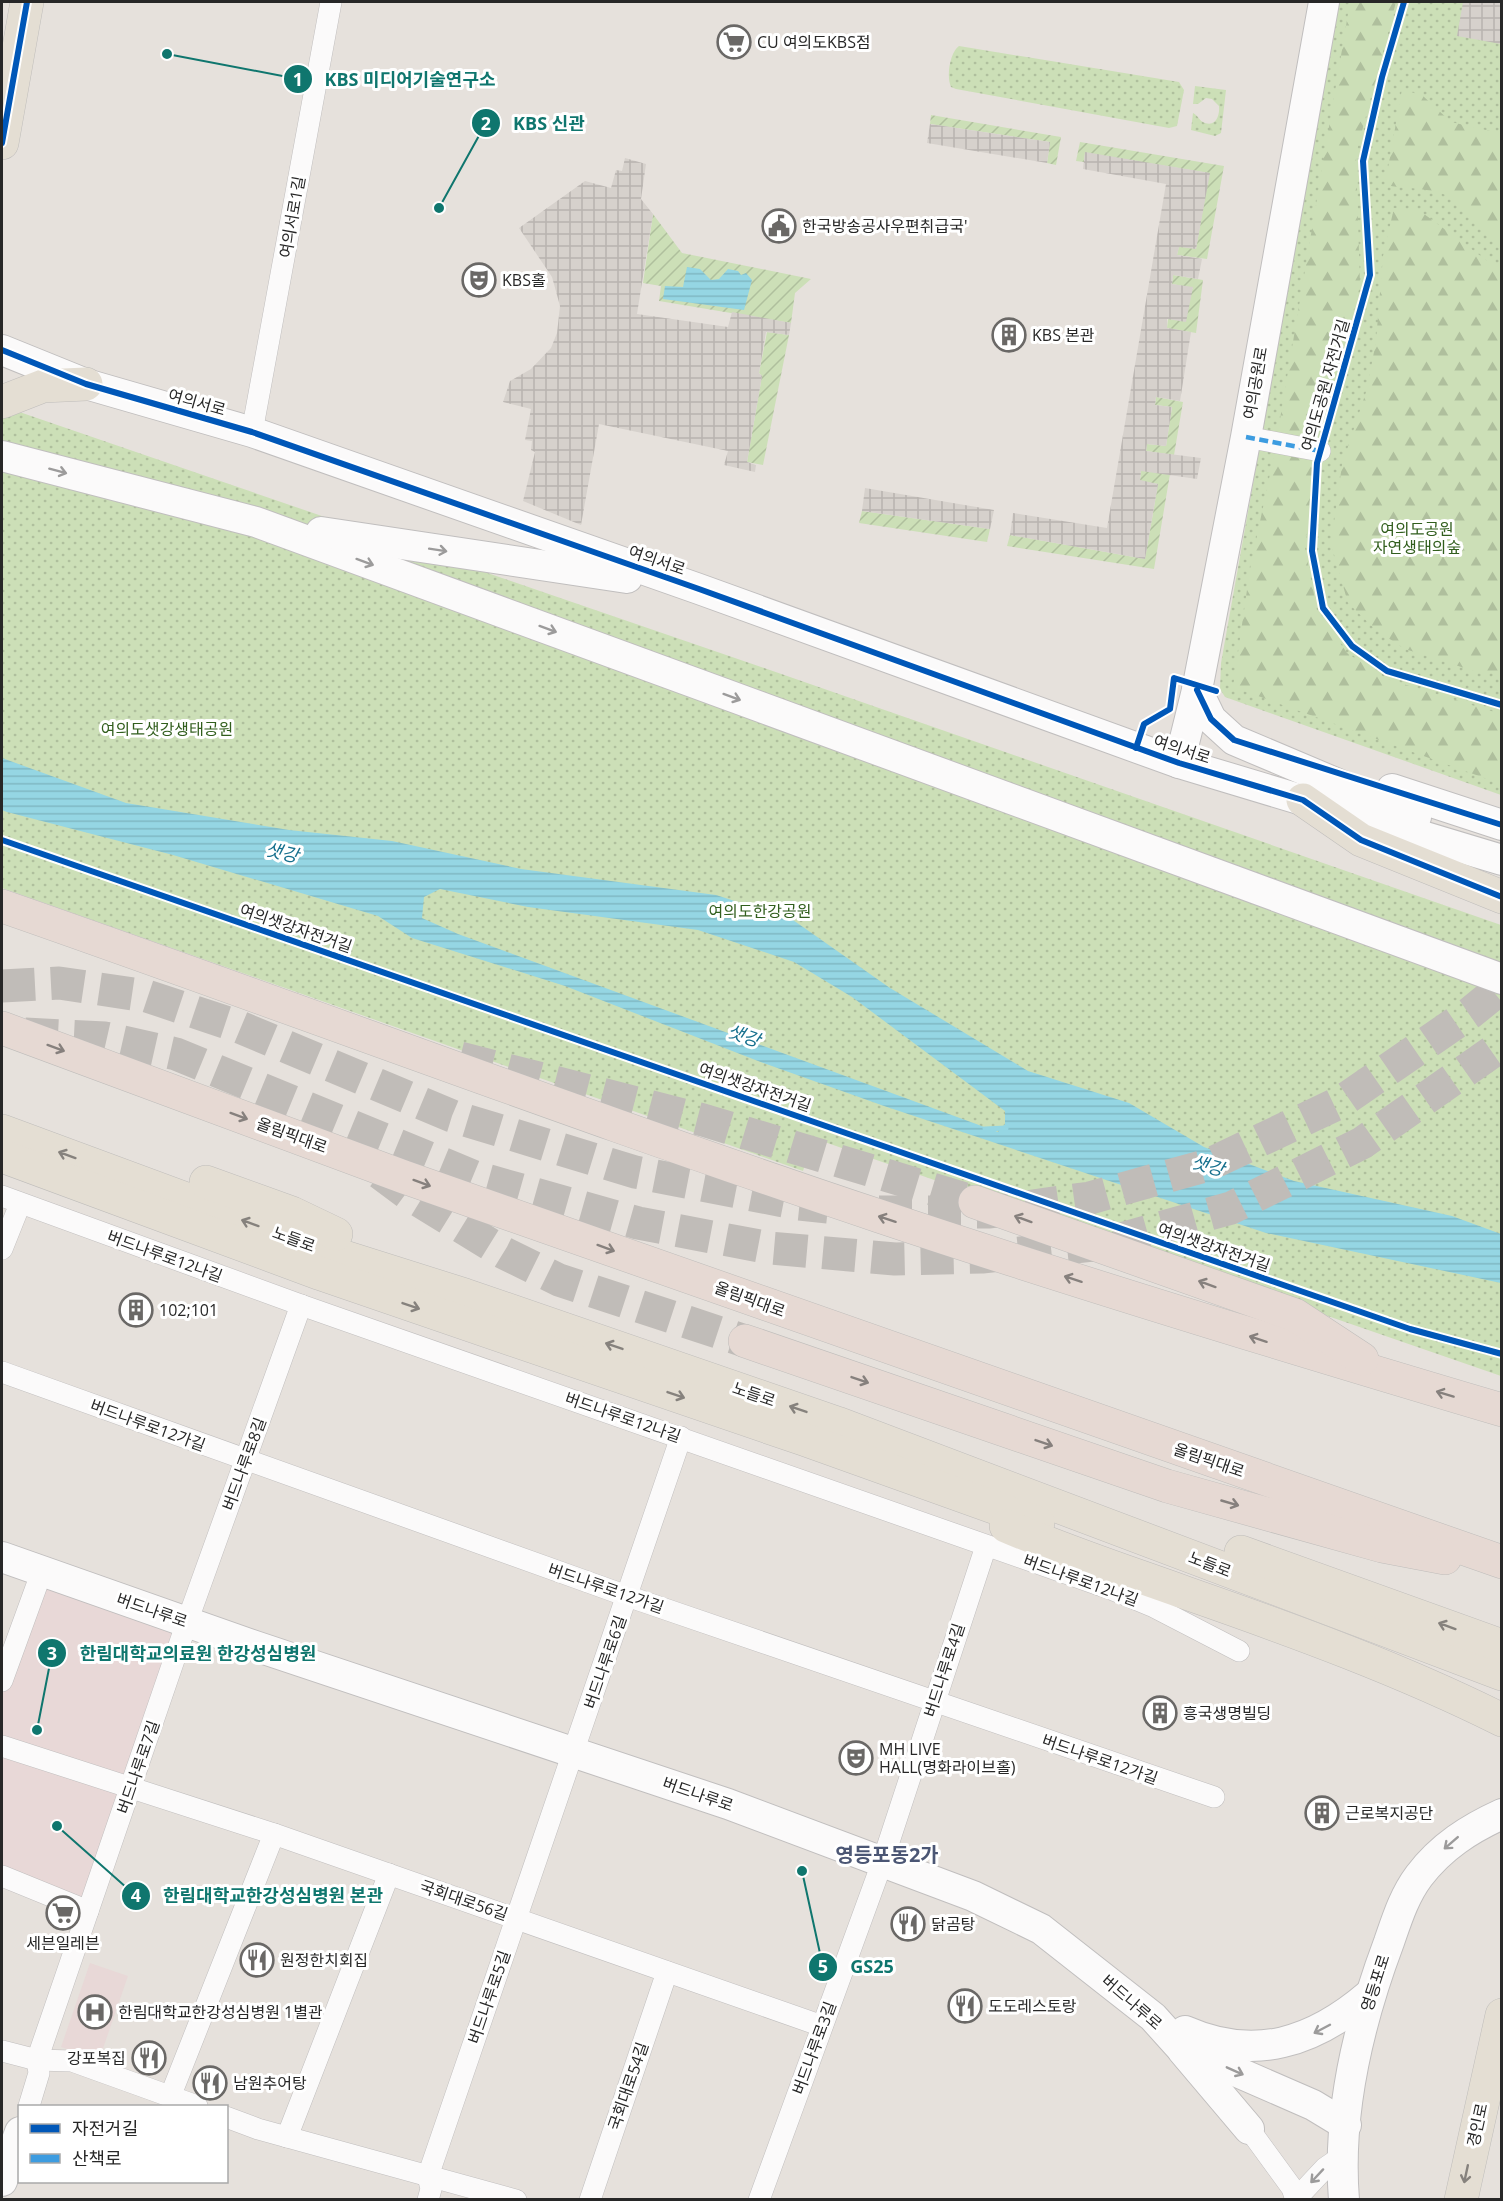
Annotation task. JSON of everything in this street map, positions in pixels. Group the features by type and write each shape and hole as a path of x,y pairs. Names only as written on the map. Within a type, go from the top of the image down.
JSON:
{"highway":[{"path":"2,906 656,1140 880,1216 1288,1348 1502,1410"},
{"name":"올림픽대로","path":"2,1028 404,1177 1502,1562"},
{"path":"975,1202 1295,1316 1389,1377"},
{"path":"745,1341 1167,1486 1382,1546 1502,1568"}],"main road":[{"path":"2,143 27,2"},
{"name":"여의공원로","path":"1179,763 1197,690 1246,437 1324,2"},
{"name":"여의서로","path":"2,350 86,384 252,432 699,589 1179,763 1502,860"},
{"path":"2,402 43,386 86,384"},
{"path":"2,456 256,522 1502,979"},
{"path":"256,522 699,589"},
{"path":"1197,690 1211,719 1234,740 1502,854"},
{"path":"1234,740 1502,825"},
{"path":"1303,801 1360,840 1502,897"},
{"path":"2,1108 292,1213 465,1295"},
{"name":"노들로","path":"2,1131 335,1254 465,1295 837,1423 1502,1674"},
{"name":"노들로","path":"2,1156 381,1295 803,1438 1309,1620 1502,1695"},
{"path":"2,1177 263,1274 381,1295"},
{"path":"837,1423 1065,1488 1502,1647"},
{"path":"803,1438 1044,1543 1269,1622 1462,1700 1502,1720"},
{"name":"버드나루로","path":"2,1557 187,1622 574,1750 728,1804 974,1896 1041,1929 1153,2017 1180,2047 1313,2105 1346,2125"},
{"name":"영등포로","path":"1344,2199 1341,2157 1354,2060 1369,1995 1406,1897 1419,1876 1438,1854 1466,1831 1502,1814"},
{"path":"1153,2017 1205,2040 1275,2045 1308,2036 1342,2018 1369,1995"},
{"name":"경인로","path":"1461,2199 1502,2015"},
{"path":"1180,2047 1249,2129"},
{"path":"1249,2129 1245,2120 1249,2108 1259,2096 1283,2092"},
{"path":"2,2181 18,2137"}],"street":[{"name":"여의서로1길","path":"252,432 332,2"},
{"path":"1246,437 1320,451"},
{"path":"2,1249 10,1200"},
{"name":"버드나루로12나길","path":"10,1200 301,1305 1111,1589 1152,1606 1239,1651"},
{"name":"버드나루로8길","path":"187,1622 301,1305"},
{"name":"버드나루로12가길","path":"2,1372 627,1596 1214,1797"},
{"name":"버드나루로6길","path":"574,1750 681,1437"},
{"name":"버드나루로4길","path":"882,1863 986,1546"},
{"path":"2,1681 42,1571"},
{"name":"버드나루로7길","path":"29,2105 39,2073 37,2060 187,1622"},
{"name":"국회대로56길","path":"2,1746 274,1834 822,2026"},
{"name":"버드나루로5길","path":"428,2199 431,2189 428,2176 574,1750"},
{"path":"170,2097 274,1834"},
{"name":"버드나루로3길","path":"759,2199 882,1863"},
{"path":"287,2137 389,1874"},
{"path":"2,1876 88,1911"},
{"name":"국회대로54길","path":"590,2199 667,1972"},
{"path":"2,2051 37,2060 72,2061 194,2105"},
{"path":"228,2118 287,2137 516,2199"},
{"path":"1249,2129 1292,2188 1296,2199 1325,2168 1341,2157"}],"shaded area":[{"path":"1463,2 1501,2 1501,44 1457,36"},
{"path":"930,124 1050,142 1047,163 927,143"},
{"path":"1085,152 1210,173 1196,249 1179,247 1177,255 1202,259 1198,279 1173,275 1172,284 1193,287 1186,322 1167,319 1167,328 1191,332 1180,401 1156,397 1155,405 1172,407 1166,446 1147,444 1146,451 1201,458 1197,479 1141,471 1140,480 1158,484 1145,559 1010,535 1013,513 1107,528 1166,184 1083,169"},
{"path":"625,158 646,164 641,199 653,214 637,314 728,327 732,312 791,323 789,335 766,332 759,373 762,376 747,462 756,465 755,472 724,465 728,451 599,424 581,525 523,501 535,452 531,450 532,441 525,440 531,409 503,402 510,381 531,369 551,348 557,333 560,306 552,277 519,228 585,181 611,188 616,170 622,171"},
{"path":"865,488 994,510 990,529 862,511"},
{"path":"45,1572 187,1622 85,1899 2,1869 2,1743 114,1777 2,1735 2,1687"},
{"name":"한림대학교한강성심병원 1별관","path":"90,1963 128,1976 99,2060 61,2047"}],"green space":[{"path":"1339,2 1501,2 1501,795 1225,697 1220,689 1221,663"},
{"path":"1350,2 1396,2 1356,154 1360,286 1314,460 1305,548 1317,610 1347,653 1387,679 1501,714 1501,784 1233,687 1250,569 1274,455"},
{"path":"959,46 1179,82 1184,90 1177,126 1169,128 956,89 951,87 949,71 953,53"},
{"path":"1195,86 1226,90 1221,133 1215,136 1191,130 1193,113 1209,124 1217,119 1219,109 1212,99 1206,98 1198,104 1193,104"},
{"path":"1402,89 1423,96 1451,122 1499,133 1501,246 1466,210 1446,195 1385,185"},
{"path":"931,115 1061,137 1056,165 1047,163 1050,142 930,124"},
{"path":"1080,142 1224,166 1207,259 1177,255 1179,246 1196,249 1209,173 1085,153 1084,162 1076,161"},
{"name":"여의도공원 자연생태의숲","path":"1394,208 1420,211 1501,271 1501,673 1477,672 1405,649 1376,630 1348,603 1331,544 1342,465 1367,389 1376,341 1383,256"},
{"path":"653,214 682,253 811,279 795,293 791,323 659,301 661,286 643,283"},
{"path":"1173,275 1203,280 1196,333 1167,328 1168,319 1193,288 1172,284"},
{"path":"767,332 789,335 763,465 747,462"},
{"path":"1156,397 1183,402 1174,455 1146,451 1147,444 1166,446 1172,407 1155,405"},
{"name":"여의도한강공원","path":"2,406 1501,925 1501,1376 813,1138 803,1171 2,888"},
{"path":"1141,470 1170,474 1154,569 1007,546 1010,535 1145,559 1158,484 1140,481"},
{"path":"862,511 990,529 987,542 859,523"}],"water":[{"path":"687,267 700,269 711,280 719,279 728,269 738,271 741,275 746,273 752,280 744,310 663,299 665,286 683,287"},
{"path":"2,758 126,803 289,830 392,841 521,869 716,895 793,920 890,988 1028,1071 1129,1103 1204,1147 1294,1181 1452,1216 1501,1234 1501,1283 1266,1233 884,1106 758,1061 565,986 412,938 378,916 173,855 2,810","holes":["440,889 528,907 698,930 794,962 852,997 1005,1111 1005,1124 998,1132 458,934 422,918 424,897"]}],"waterway":[{"name":"샛강","path":"985,1129 1006,1128"}],"tunnel":[{"path":"2,986 59,983 147,996 237,1026 452,1116 635,1172 799,1204 828,1207"},
{"path":"879,1212 990,1212 1090,1198 1208,1165 1341,1102 1470,1013 1502,987"},
{"path":"25,1034 105,1038 176,1054 475,1177 638,1223 770,1248 895,1259 982,1257 1103,1244 1231,1208 1362,1143 1502,1045"},
{"path":"460,1058 703,1120 975,1202"},
{"path":"380,1173 407,1193 504,1253 559,1280 745,1341"}],"marked path":[{"path":"1246,437 1320,451"}],"cycle path":[{"path":"2,143 27,2"},
{"name":"여의도공원 자전거길","path":"1404,2 1382,77 1363,161 1370,275 1317,463 1312,551 1323,608 1352,646 1387,671 1502,705"},
{"path":"2,350 86,384 252,432 699,589 1179,763 1303,800 1361,840 1502,897"},
{"path":"1136,748 1144,724 1170,709 1174,678 1216,691"},
{"path":"1197,690 1211,719 1234,740 1502,825"},
{"name":"여의샛강자전거길","path":"2,840 1410,1329 1502,1354"}],"place":[{"name":"CU 여의도KBS점","path":"734,42"},
{"name":"KBS 미디어기술연구소","path":"167,54"},
{"name":"KBS 신관","path":"439,208"},
{"name":"한국방송공사우편취급국'","path":"779,226"},
{"name":"KBS홀","path":"479,280"},
{"name":"KBS 본관","path":"1009,335"},
{"name":"102;101","path":"136,1310"},
{"name":"흥국생명빌딩","path":"1160,1713"},
{"name":"한림대학교의료원 한강성심병원","path":"37,1730"},
{"name":"MH LIVE HALL(명화라이브홀)","path":"856,1758"},
{"name":"근로복지공단","path":"1322,1813"},
{"name":"한림대학교한강성심병원 본관","path":"57,1826"},
{"name":"GS25","path":"802,1871"},
{"name":"세븐일레븐","path":"63,1913"},
{"name":"닭곰탕","path":"908,1924"},
{"name":"원정한치회집","path":"257,1960"},
{"name":"도도레스토랑","path":"965,2006"},
{"name":"한림대학교한강성심병원 1별관","path":"95,2012"},
{"name":"강포복집","path":"149,2058"},
{"name":"남원추어탕","path":"210,2083"}],"district":[{"name":"영등포동2가","path":"887,1854"}],"park label":[{"name":"여의도샛강생태공원","path":"167,729"}]}
